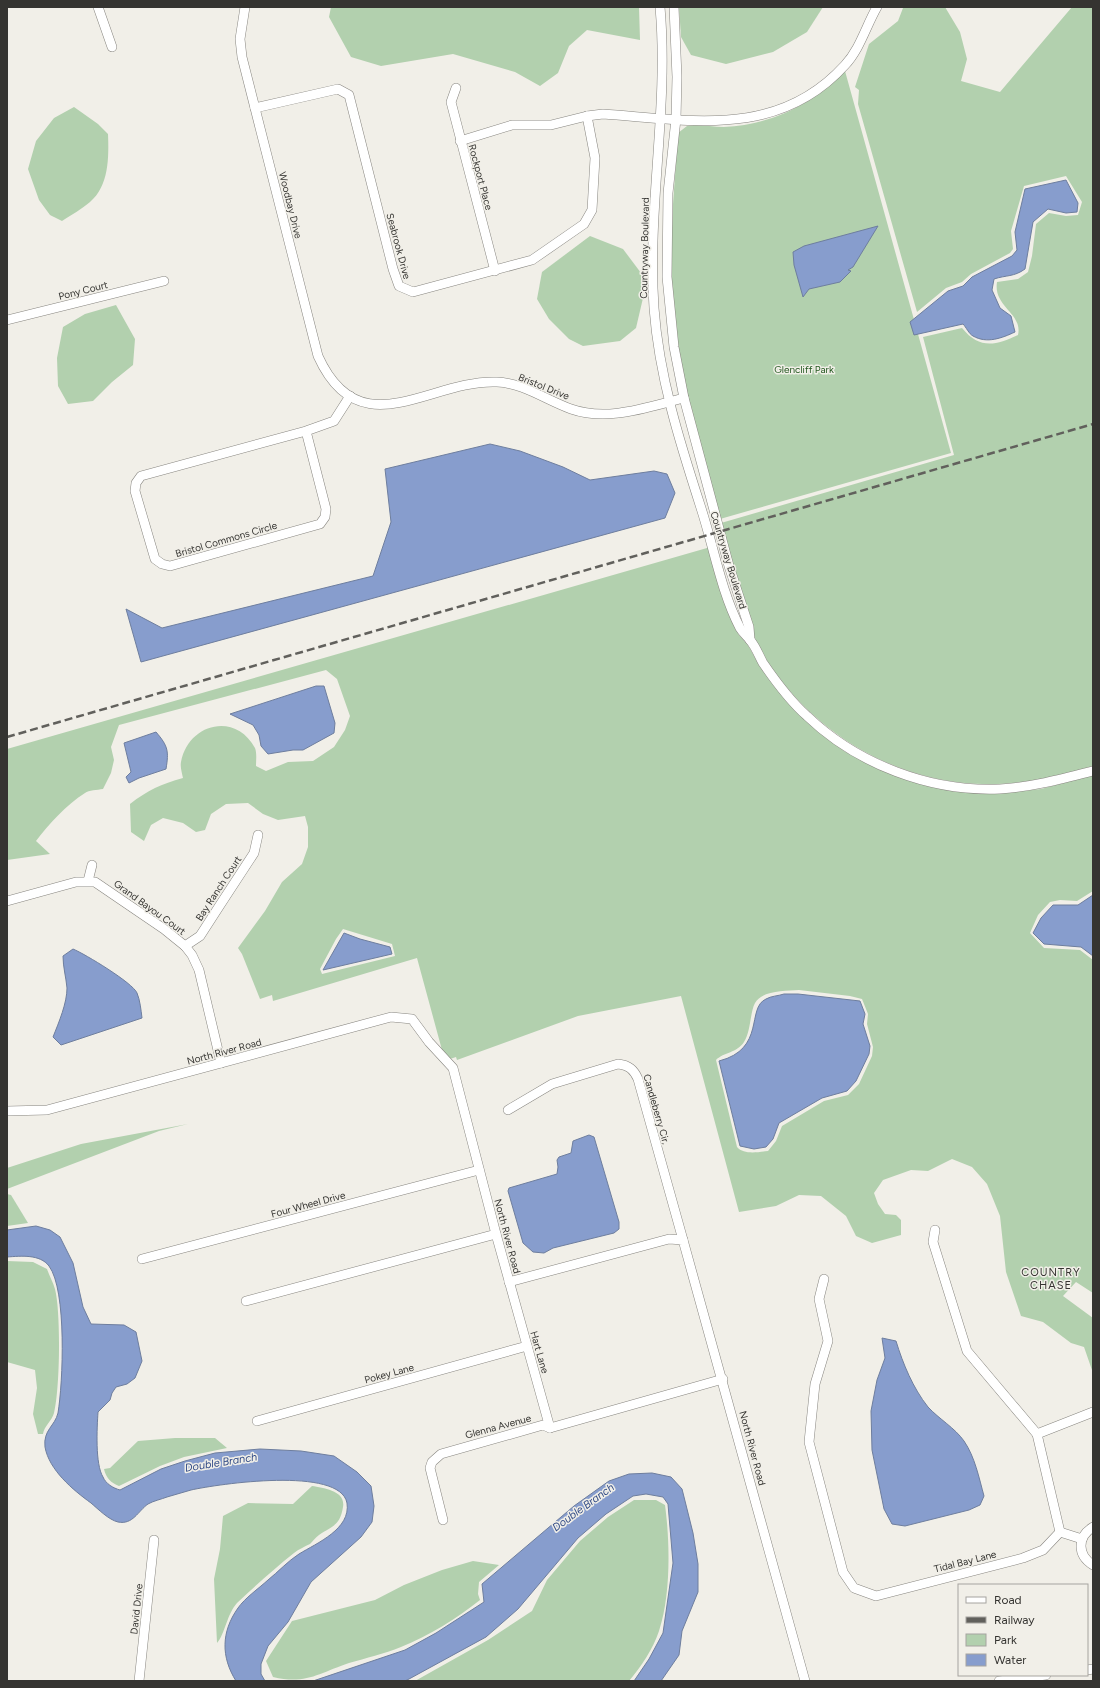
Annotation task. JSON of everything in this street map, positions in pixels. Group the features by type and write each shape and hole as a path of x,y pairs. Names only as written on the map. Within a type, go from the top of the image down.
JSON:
{"street":[{"path":"98,7 112,47"},
{"name":"Woodbay Drive","path":"245,7 240,39 255,108 318,356 329,377 337,386 350,396"},
{"name":"Countryway Boulevard","path":"660,7 662,35 662,102 674,136 668,206 667,277 674,347 684,398 728,566 749,626 750,640"},
{"name":"Countryway Boulevard","path":"674,7 677,56 676,103 660,134 653,227 652,271 659,349 669,402 729,600 741,632 750,640 778,684 807,717 846,746 899,773 940,784 998,789 1040,784 1093,771"},
{"path":"460,141 512,125 551,126 587,116 603,114 721,121 751,118 778,111 799,101 820,87 845,65 854,52 877,7"},
{"path":"662,35 665,43 667,66 666,101 670,135 665,194 668,206"},
{"name":"Rockport Place","path":"456,88 451,102 495,271"},
{"name":"Seabrook Drive","path":"255,108 338,89 349,95 399,286 413,292 532,260 584,224 592,210 595,158 587,116"},
{"path":"648,117 657,112 662,102"},
{"path":"676,103 682,115 691,120"},
{"path":"648,117 657,123 660,134"},
{"path":"674,136 679,125 691,120"},
{"name":"Pony Court","path":"7,320 164,281"},
{"name":"Bristol Drive","path":"350,396 372,404 391,405 466,386 496,382 522,387 571,409 600,415 629,412 684,398"},
{"name":"Bristol Commons Circle","path":"306,431 326,508 325,517 320,524 170,566 162,564 155,559 135,491 136,483 141,476 306,431 334,421 350,396"},
{"name":"Bay Ranch Court","path":"185,946 200,936 254,853 258,834"},
{"path":"7,901 76,882 88,881 92,865"},
{"name":"Grand Bayou Court","path":"88,881 95,882 164,929 185,946 192,955 199,970 221,1063"},
{"name":"North River Road","path":"7,1111 46,1110 391,1017 412,1019 429,1042 453,1068 509,1282 669,1239 683,1240 723,1379 805,1681"},
{"name":"Candleberry Cir,","path":"508,1110 541,1089 562,1080 618,1064 631,1068 638,1079 683,1240"},
{"name":"Four Wheel Drive","path":"142,1259 479,1170"},
{"path":"935,1230 933,1242 967,1351 1037,1434 1060,1532 1082,1538"},
{"path":"246,1301 496,1234"},
{"name":"Tidal Bay Lane","path":"824,1280 819,1299 828,1341 815,1384 809,1442 843,1572 854,1588 876,1596 1023,1558 1043,1550 1060,1532"},
{"name":"Hart Lane","path":"509,1282 550,1428"},
{"name":"Pokey Lane","path":"257,1421 527,1346"},
{"name":"Glenna Avenue","path":"443,1520 430,1468 436,1457 447,1451 542,1425 550,1428 723,1379"},
{"path":"1037,1434 1093,1412"},
{"path":"1093,1527 1088,1530 1082,1538 1080,1549 1083,1555 1093,1564"},
{"name":"David Drive","path":"139,1681 154,1540"},
{"path":"999,1681 1038,1676"}],"green space":[{"path":"331,7 639,7 640,40 587,30 569,46 558,73 540,86 515,72 453,54 381,66 351,57 329,17"},
{"path":"679,7 823,7 807,32 773,52 726,64 691,55 681,37"},
{"path":"945,7 960,32 967,59 961,81 1000,92 1072,7 1093,7 1093,766 1034,780 998,784 968,783 938,779 910,771 882,760 856,747 831,730 809,711 788,689 762,654 746,613 721,523 954,455 923,337 962,328 975,340 988,344 1002,342 1018,335 1016,321 999,298 997,282 1018,279 1028,272 1032,256 1036,224 1049,213 1066,216 1078,215 1082,202 1066,176 1024,186 1011,231 1013,249 1010,253 971,274 962,282 946,288 917,312 858,104 859,90 855,87 869,44 898,21 903,8"},
{"name":"Glencliff Park","path":"845,71 951,453 720,519 683,379 676,335 670,275 678,133 687,126 696,125 724,127 758,122 775,117 805,103 833,83"},
{"path":"74,107 98,124 108,134 108,161 104,180 96,195 87,205 62,221 50,215 39,200 28,169 36,141 54,118"},
{"path":"590,236 623,249 641,273 643,298 636,328 620,341 583,346 569,339 549,319 537,299 542,272"},
{"path":"116,305 135,339 133,365 112,382 93,401 68,404 58,386 57,358 63,327 85,314"},
{"path":"708,546 725,602 739,635 748,645 760,667 823,734 844,751 878,768 999,793 1041,789 1093,775 1093,891 1077,901 1060,900 1050,902 1038,915 1030,933 1044,948 1080,950 1093,960 1093,1293 1076,1282 1063,1296 1093,1318 1093,1373 1084,1347 1071,1343 1043,1322 1021,1316 1006,1272 1000,1216 987,1184 972,1167 952,1159 928,1171 911,1170 883,1180 874,1193 878,1204 885,1214 896,1215 901,1220 901,1235 872,1243 856,1236 846,1216 821,1196 799,1195 776,1206 739,1212 681,996 578,1016 457,1060 456,1057 450,1059 442,1050 417,958 273,1001 272,995 260,999 242,954 238,948 265,911 282,882 302,864 308,847 308,827 305,816 278,820 263,814 248,803 226,804 211,814 205,830 196,832 183,823 163,818 151,825 144,841 131,832 130,804 155,788 183,778 181,762 185,749 202,731 213,727 225,726 236,729 246,736 255,748 256,766 266,771 288,762 313,761 334,747 345,730 350,716 337,679 326,670 119,725 111,747 114,760 111,773 103,789 89,791 71,803 46,828 36,841 50,854 7,860 7,749 707,548","holes":["343,929 392,944 395,956 322,974 320,969","799,990 850,996 862,999 868,1014 867,1024 873,1047 872,1056 859,1084 848,1095 824,1101 782,1126 776,1141 768,1151 747,1152 740,1150 737,1147 716,1060 738,1048 744,1042 748,1033 753,1007 759,999 769,993"]},
{"path":"188,1124 159,1131 7,1189 7,1168 81,1144"},
{"path":"7,1194 11,1195 28,1223 7,1226"},
{"path":"7,1261 33,1262 47,1269 55,1289 59,1332 58,1387 54,1413 43,1434 38,1434 33,1414 37,1388 35,1370 7,1362"},
{"path":"175,1438 215,1438 227,1448 184,1457 160,1466 119,1486 111,1482 106,1475 104,1469 110,1468 138,1441"},
{"path":"312,1486 333,1491 341,1497 343,1507 338,1522 315,1538 310,1544 298,1550 237,1603 217,1643 214,1579 220,1549 223,1516 248,1503 293,1504"},
{"path":"634,1500 656,1500 665,1505 668,1535 668,1568 666,1601 659,1631 646,1658 629,1681 415,1681 488,1640 532,1611 547,1580 580,1541 608,1517"},
{"path":"473,1561 499,1565 479,1582 478,1594 480,1600 432,1632 411,1643 382,1654 349,1663 312,1677 295,1680 273,1677 266,1661 292,1621 375,1600 404,1585 442,1570"}],"water":[{"path":"1066,180 1078,203 1077,212 1066,213 1048,209 1033,222 1025,269 1014,275 994,279 992,290 1000,308 1011,316 1015,332 1000,338 984,340 972,335 963,324 914,335 910,322 948,291 963,286 972,277 1012,256 1017,250 1015,232 1025,189"},
{"path":"878,226 853,267 848,270 851,271 840,282 809,289 803,297 794,265 793,252 804,246"},
{"path":"490,444 520,451 563,467 590,480 654,471 667,474 675,493 665,518 141,662 126,609 162,628 373,576 391,522 385,469"},
{"path":"316,686 324,686 335,723 334,733 303,750 268,754 261,746 259,735 253,725 230,714"},
{"path":"156,732 167,749 166,769 129,783 126,777 131,772 124,743"},
{"path":"1093,895 1093,956 1081,947 1044,944 1033,933 1041,918 1053,905 1078,905"},
{"path":"344,933 390,947 392,954 323,970"},
{"path":"73,949 108,969 134,988 139,999 142,1018 61,1045 53,1037 67,994 63,956"},
{"path":"784,994 798,994 860,1001 865,1014 863,1024 870,1046 869,1054 856,1081 847,1091 822,1098 779,1123 773,1139 766,1147 754,1149 740,1146 719,1061 734,1055 743,1048 753,1029 760,1004 768,998"},
{"path":"589,1135 594,1137 619,1222 619,1229 614,1233 553,1248 544,1253 533,1252 523,1243 508,1191 509,1188 557,1174 557,1160 559,1157 571,1153 573,1141"},
{"name":"Double Branch","path":"36,1226 50,1230 60,1237 73,1263 83,1307 91,1324 124,1325 136,1332 142,1361 135,1378 127,1384 116,1387 110,1400 98,1412 97,1446 99,1464 100,1471 106,1482 120,1490 161,1469 185,1461 215,1453 260,1449 301,1451 334,1456 357,1472 371,1486 374,1506 372,1522 361,1537 311,1582 288,1622 268,1646 261,1664 261,1674 265,1681 236,1681 231,1672 225,1644 228,1626 232,1617 244,1601 287,1563 323,1540 338,1528 344,1520 347,1512 347,1503 339,1492 323,1485 302,1481 276,1480 250,1482 205,1487 167,1497 148,1504 135,1517 128,1521 118,1522 107,1517 70,1486 51,1464 45,1447 47,1432 58,1413 60,1399 62,1337 59,1295 55,1278 49,1266 41,1259 18,1256 7,1257 7,1230"},
{"path":"882,1338 896,1341 909,1376 923,1400 932,1411 960,1436 968,1447 984,1496 980,1505 969,1510 905,1526 892,1524 884,1509 872,1450 871,1411 877,1380 885,1358"},
{"name":"Double Branch","path":"652,1473 671,1477 682,1489 693,1533 698,1564 698,1592 682,1631 679,1655 661,1681 634,1681 649,1659 663,1633 673,1563 668,1504 663,1497 646,1494 633,1496 606,1514 578,1538 518,1609 486,1637 405,1681 313,1681 405,1650 436,1633 484,1602 482,1584 574,1506 609,1481 629,1474"}],"railway":[{"path":"7,737 1093,424"}],"district":[{"name":"COUNTRY CHASE","path":"1051,1278"}]}
